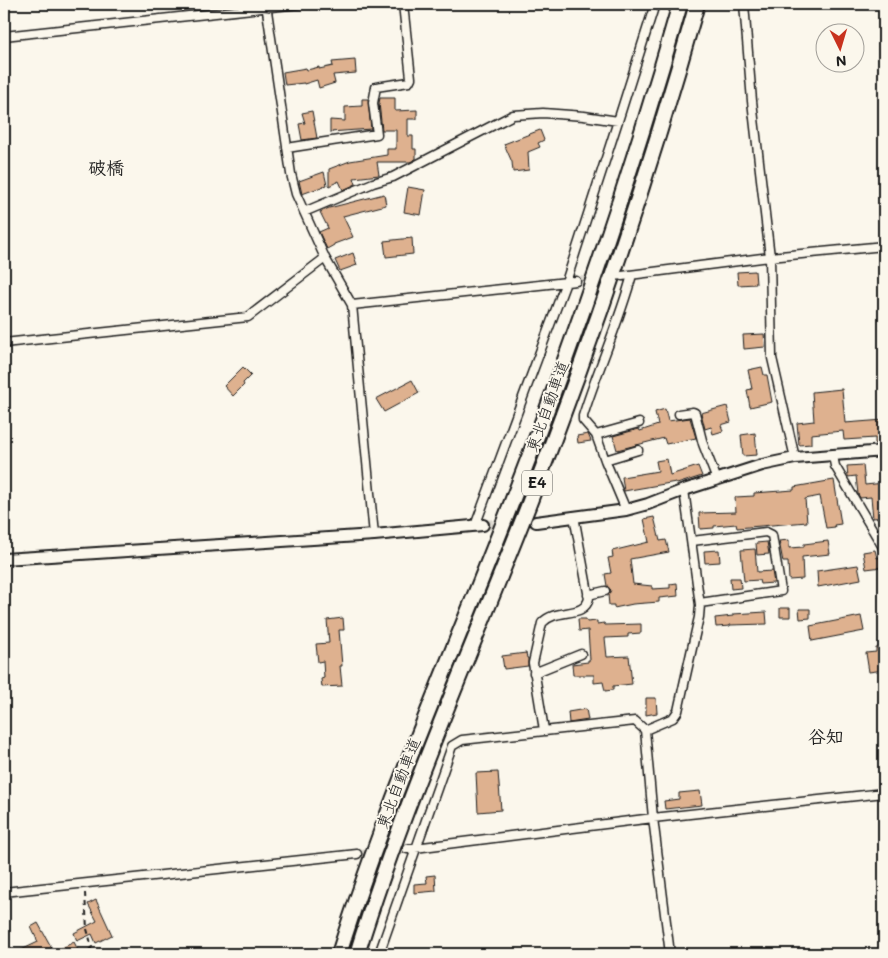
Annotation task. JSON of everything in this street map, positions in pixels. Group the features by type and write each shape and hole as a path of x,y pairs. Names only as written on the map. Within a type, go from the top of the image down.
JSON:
{"highway":[{"name":"東北自動車道","path":"339,954 393,798 507,513 578,327 622,197 680,4"},
{"name":"東北自動車道","path":"356,954 410,800 569,401 636,209 697,4"}],"street":[{"path":"4,36 266,6 299,4"},
{"path":"287,148 377,134 373,103 376,86 408,82 412,78 403,4"},
{"path":"4,559 374,535 479,526 566,282 655,4"},
{"path":"744,4 752,101 770,257 772,358 795,458"},
{"path":"266,6 291,174 296,194 325,258 352,305 374,535"},
{"path":"304,212 373,183 393,177 513,115 543,113 584,116 618,122"},
{"path":"622,276 770,257 884,246"},
{"path":"4,343 248,317 325,258"},
{"path":"626,510 604,460 596,435 583,420 583,416 622,312 632,275"},
{"path":"352,305 576,281"},
{"path":"679,414 693,412 695,414 703,444 718,480"},
{"path":"596,435 638,423"},
{"path":"604,460 638,450"},
{"path":"536,522 626,510 762,465 795,458 884,451"},
{"path":"833,456 835,466 884,549"},
{"path":"645,730 673,718 678,711 699,617 700,603 684,490"},
{"path":"544,730 533,664 542,623 546,618 585,608 587,605 588,594 574,516"},
{"path":"692,541 766,532 772,535 781,591 700,603"},
{"path":"588,594 605,591"},
{"path":"534,673 581,654"},
{"path":"379,954 452,746 462,740 635,721 645,730 653,818 670,954"},
{"path":"407,849 653,818 884,793"},
{"path":"4,892 357,854"}],"path":[{"path":"84,883 86,922 92,943 92,947 85,954"}],"building":[{"path":"355,60 356,73 333,75 335,83 319,88 317,80 304,84 285,85 283,72 306,68 307,70 319,67 319,69 333,66 332,62"},
{"path":"380,98 395,98 395,111 417,110 417,119 408,119 408,136 413,136 413,149 416,149 416,159 410,162 377,162 379,175 354,178 356,184 343,190 339,181 329,186 329,169 350,161 387,155 387,149 396,149 396,130 382,130"},
{"path":"362,99 368,99 371,129 330,132 330,120 345,121 345,107 362,106"},
{"path":"312,111 317,138 302,140 299,124 305,123 302,113"},
{"path":"540,130 544,140 538,143 540,147 528,152 529,170 513,172 512,162 504,144"},
{"path":"324,172 327,185 302,194 299,181"},
{"path":"408,187 425,190 421,215 404,212"},
{"path":"384,194 386,205 343,216 353,237 334,244 327,249 319,232 328,228 320,212"},
{"path":"412,238 413,254 386,257 384,241"},
{"path":"353,253 357,265 340,271 335,260"},
{"path":"755,271 756,284 738,285 737,272"},
{"path":"764,334 765,347 744,349 743,335"},
{"path":"243,367 251,375 233,396 224,386"},
{"path":"762,367 764,375 767,375 772,402 750,407 747,390 752,389 748,370"},
{"path":"412,380 419,393 384,412 376,399"},
{"path":"842,389 845,423 884,420 884,443 875,444 875,438 844,440 843,431 811,434 811,444 799,445 797,423 814,421 812,392"},
{"path":"727,406 731,422 721,425 723,431 713,434 711,427 705,429 701,413"},
{"path":"665,409 668,421 690,418 696,438 666,444 664,438 617,450 613,436 639,429 640,431 658,425 655,412"},
{"path":"755,433 757,455 743,456 741,435"},
{"path":"588,434 591,441 578,443 577,436"},
{"path":"667,459 670,475 698,466 702,476 677,484 676,482 624,491 622,477 658,471 656,461"},
{"path":"863,465 865,485 884,483 884,517 873,518 871,497 860,498 856,476 848,477 847,466"},
{"path":"834,480 841,524 834,525 835,527 826,528 820,496 805,499 807,522 737,528 736,524 700,529 699,513 736,512 735,497 754,496 754,493 794,490 794,487"},
{"path":"654,517 660,541 666,540 669,552 630,559 633,584 652,586 652,589 670,588 670,584 677,583 678,596 659,598 659,602 614,608 614,605 609,605 608,595 611,590 607,586 605,574 611,573 608,558 613,557 612,551 649,542 644,519"},
{"path":"789,540 789,548 804,547 804,544 828,541 830,554 802,557 803,579 789,580 788,562 783,562 779,541"},
{"path":"767,542 769,554 757,555 756,543"},
{"path":"755,549 757,572 772,571 774,583 760,584 759,580 744,581 741,550"},
{"path":"719,550 720,562 705,563 704,551"},
{"path":"875,550 877,558 881,557 882,567 866,569 863,552"},
{"path":"858,565 861,579 818,587 817,571"},
{"path":"730,578 740,578 741,588 731,589"},
{"path":"780,608 790,608 790,617 780,617"},
{"path":"799,609 810,609 810,618 800,619"},
{"path":"766,612 767,624 716,627 715,618 733,616 733,614"},
{"path":"861,616 864,631 812,641 810,626"},
{"path":"343,618 344,630 339,630 342,686 322,687 321,679 324,678 323,661 318,662 316,644 329,643 327,620"},
{"path":"578,619 586,619 587,622 597,621 597,624 604,623 605,625 641,624 641,633 628,634 628,637 605,638 607,657 629,656 632,684 613,686 613,690 605,691 603,682 594,683 594,675 573,675 572,664 588,662 590,660 588,630 579,631"},
{"path":"884,647 884,670 869,672 866,653 876,652 876,648"},
{"path":"526,653 528,666 504,669 502,656"},
{"path":"646,698 656,698 657,713 646,715"},
{"path":"586,709 588,720 569,723 568,712"},
{"path":"498,772 501,810 478,812 476,773"},
{"path":"700,791 702,805 665,809 664,801 679,799 679,793"},
{"path":"435,875 436,891 414,893 414,884 427,883 426,876"},
{"path":"96,900 112,935 96,943 92,934 77,941 74,933 97,921 88,904"},
{"path":"38,923 54,952 74,942 80,954 13,954 38,942 31,927"},
{"path":"4,933 13,954 4,954"}],"tunnel":[{"path":"576,281 615,276"},
{"path":"483,525 528,522"},
{"path":"357,854 407,849"}],"district":[{"name":"破橋","path":"106,168"},
{"name":"谷知","path":"826,737"}]}
